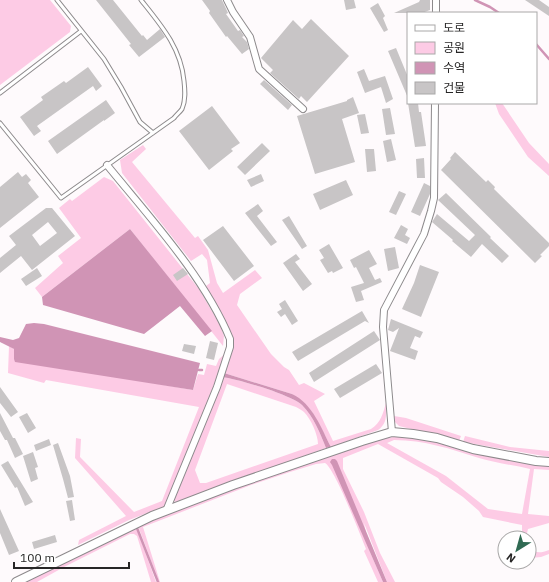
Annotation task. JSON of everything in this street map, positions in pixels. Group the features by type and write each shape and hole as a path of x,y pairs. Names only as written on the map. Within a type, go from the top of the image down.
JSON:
{"main road":[{"path":"16,582 166,510 240,482 392,432 437,438 473,449 549,462"}],"street":[{"path":"227,0 233,12 250,37 259,69 303,109"},
{"path":"436,0 436,12"},
{"path":"392,432 383,327 384,310 424,234 431,211 434,198 435,104"},
{"path":"107,165 190,269 203,288 230,339 230,348 216,387 166,510"}],"lane":[{"path":"57,0 104,59 140,122 153,133"},
{"path":"0,123 61,198 174,118 182,108 186,93 184,76 179,58 174,44 141,0"},
{"path":"0,93 81,30"}],"green space":[{"path":"0,0 50,0 71,26 70,32 0,85"},
{"path":"495,104 503,104 529,143 549,164 549,176 528,157 499,114"},
{"path":"143,145 146,149 132,162 195,238 198,236 208,250 217,283 223,293 255,270 262,278 240,294 237,305 271,354 289,370 299,385 304,383 325,394 314,401 333,441 374,427 381,418 386,403 385,421 378,430 331,447 312,412 292,394 224,373 232,352 233,339 206,286 210,283 207,260 202,254 191,261 122,173 120,160"},
{"path":"104,177 113,181 199,289 220,325 224,336 223,346 130,229 42,297 35,288 63,263 58,256 81,238 59,208 70,199 72,201"},
{"path":"9,346 14,349 14,359 193,390 198,374 204,375 207,364 216,366 219,359 227,352 167,504 163,507 129,520 78,545 79,540 126,516 75,458 76,438 81,439 80,457 134,512 162,501 199,407 46,380 44,383 8,373"},
{"path":"222,377 276,392 302,405 313,420 326,448 176,502 173,501","holes":["227,384 296,407 303,411 312,423 318,444 206,483 200,483 195,470"]},
{"path":"394,416 406,418 461,436 459,441 399,426 395,422"},
{"path":"399,436 511,460 549,466 549,470 534,469 528,514 549,516 549,523 528,530 522,530 522,525 483,517 479,511 463,497 441,482 438,478 378,444 343,458 343,469 364,512 380,553 395,582 387,582 364,523 370,552 383,582 378,582 364,551 366,549 347,503 335,477 325,463 316,464 251,485 143,527 159,582 138,526 198,502 382,439","holes":["394,440 416,442 458,451 485,460 530,469 522,514 488,509 446,476 387,443"]},
{"path":"465,436 510,447 549,451 549,457 463,442"},
{"path":"136,527 156,582 151,582 137,536 130,534 37,582 22,582"},
{"path":"549,550 549,554 537,557 537,551 543,552"}],"water":[{"path":"130,229 212,331 205,336 180,306 144,334 43,305 42,297"},
{"path":"26,324 44,324 200,363 193,390 15,362 14,349 0,342 0,337 13,340 19,338"},
{"path":"224,373 292,394 299,398 306,404 316,417 331,447 326,448 313,420 302,405 296,401 264,388 222,377"},
{"path":"332,459 337,461 387,582 383,582 330,462"}],"building":[{"path":"96,0 113,0 142,36 143,35 147,40 160,29 165,37 139,57 129,45 131,44"},
{"path":"202,0 222,0 228,13 226,14 238,31 240,30 244,36 242,37 247,42 249,49 242,54 227,36 226,37 209,13 210,11"},
{"path":"344,0 354,0 356,8 346,10"},
{"path":"420,0 430,0 430,10 425,12 394,13 419,2"},
{"path":"525,0 539,0 549,7 549,16"},
{"path":"378,3 385,16 383,18 388,30 384,32 370,8"},
{"path":"311,19 349,56 307,102 301,96 299,99 270,73 273,70 261,58 293,20 302,29"},
{"path":"396,48 407,75 407,96 388,51"},
{"path":"88,67 102,86 96,91 93,86 37,126 41,131 34,136 20,117 43,100 41,97 64,81 66,83"},
{"path":"364,69 369,81 385,76 393,99 386,103 381,87 365,93 357,72"},
{"path":"264,80 292,105 288,110 260,84"},
{"path":"353,97 359,113 342,119 355,162 315,174 297,116 347,101"},
{"path":"106,100 115,113 57,154 48,141"},
{"path":"408,104 418,104 419,112 421,112 426,146 415,147"},
{"path":"212,106 240,143 231,149 233,151 209,170 179,131"},
{"path":"390,108 395,134 386,135 382,109"},
{"path":"365,114 369,133 361,134 357,115"},
{"path":"391,139 396,160 387,162 383,141"},
{"path":"262,143 270,151 245,175 237,167"},
{"path":"365,149 374,149 376,171 367,172"},
{"path":"455,152 486,182 488,180 495,187 494,189 549,243 549,246 540,255 542,256 535,263 441,170"},
{"path":"424,158 425,178 417,178 416,159"},
{"path":"18,172 22,177 26,174 31,180 28,183 39,197 0,228 0,187"},
{"path":"261,174 264,181 251,187 247,180"},
{"path":"346,180 353,195 320,210 313,194"},
{"path":"424,183 430,186 430,194 420,216 411,212"},
{"path":"399,191 406,194 396,215 389,212"},
{"path":"446,193 509,256 502,263 482,244 471,257 432,222 437,214 469,241 475,235 438,200"},
{"path":"258,204 263,211 257,216 277,242 271,246 245,213"},
{"path":"46,208 52,208 75,236 32,270 21,256 0,273 0,258 16,245 9,236","holes":["48,222 57,233 40,246 32,235"]},
{"path":"289,216 307,246 302,249 282,220"},
{"path":"401,225 408,229 405,235 410,238 407,244 394,238"},
{"path":"223,226 254,266 234,281 203,240"},
{"path":"329,244 343,268 333,273 332,271 328,273 320,260 324,258 319,250"},
{"path":"395,247 399,268 388,271 384,249"},
{"path":"369,250 377,264 369,268 375,280 380,278 382,282 361,291 364,300 356,302 351,287 364,283 356,267 354,268 350,260"},
{"path":"296,254 300,259 295,262 312,284 303,291 283,263"},
{"path":"420,265 439,272 421,317 402,309 414,283"},
{"path":"37,268 42,276 26,286 21,279"},
{"path":"183,268 188,274 177,281 173,275"},
{"path":"285,300 298,321 292,325 285,314 281,317 277,312 282,309 279,304"},
{"path":"362,311 369,323 365,321 298,361 292,352"},
{"path":"391,319 423,332 420,338 415,336 410,348 418,351 415,360 390,351 399,328 393,332 388,330"},
{"path":"374,331 380,340 314,382 309,373"},
{"path":"210,341 218,343 214,360 206,358"},
{"path":"184,344 196,346 194,354 182,351"},
{"path":"376,364 382,373 340,398 334,389"},
{"path":"0,387 18,412 11,417 0,403"},
{"path":"0,413 23,454 15,458 7,440 5,440 0,431"},
{"path":"27,413 36,428 28,433 19,417"},
{"path":"49,439 51,445 36,451 34,445"},
{"path":"58,443 70,476 74,497 68,498 53,445"},
{"path":"33,452 38,467 35,468 38,479 31,482 23,456"},
{"path":"8,461 33,502 25,506 17,487 15,488 1,465"},
{"path":"72,500 75,520 70,521 66,501"},
{"path":"0,509 19,551 9,555 0,533"},
{"path":"55,535 57,542 34,549 32,542"}],"waterway":[{"path":"475,0 498,12"},
{"path":"537,45 549,59"},
{"path":"137,528 158,582"}]}
